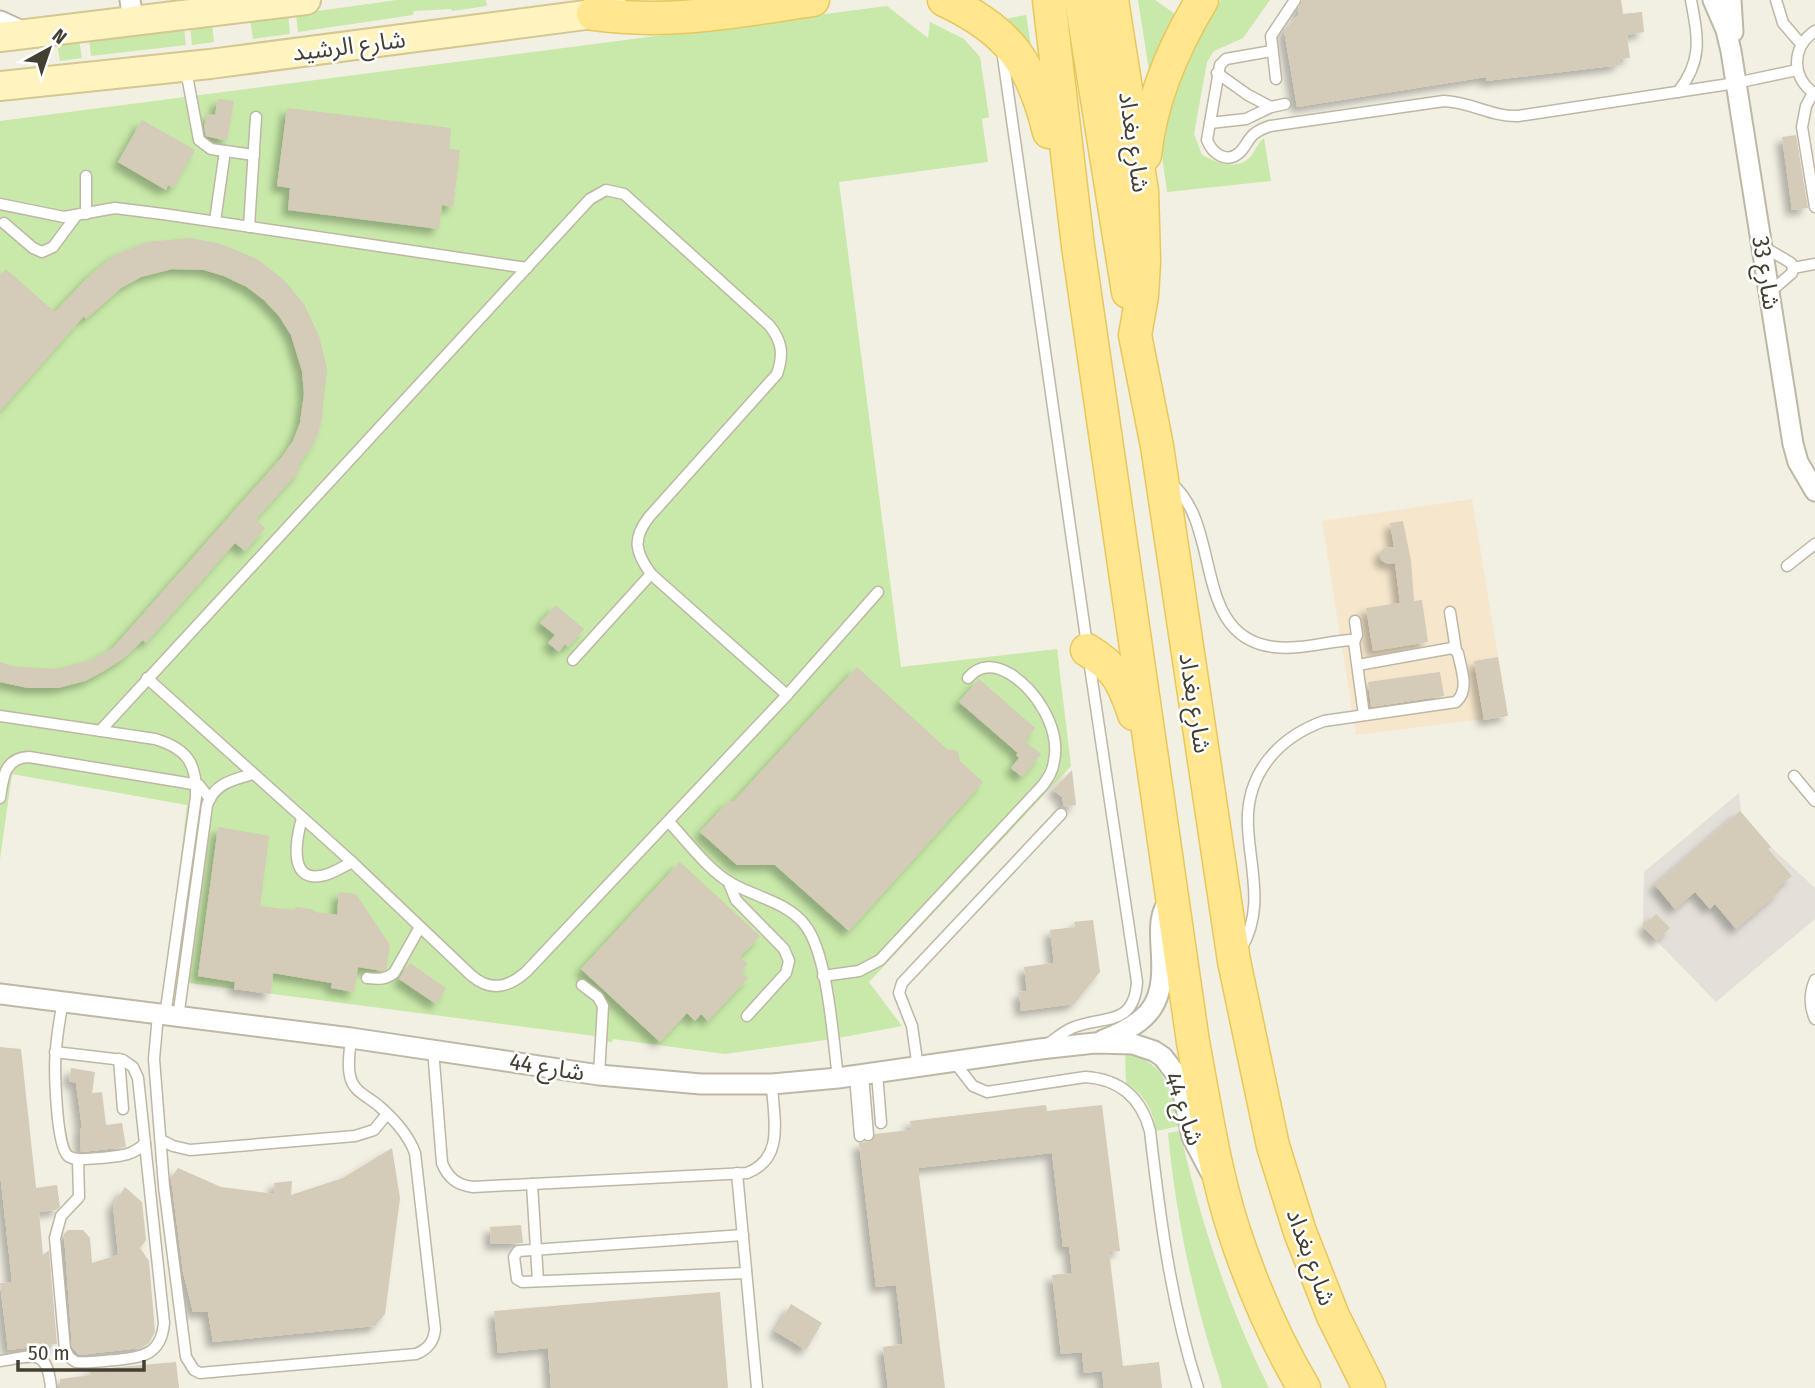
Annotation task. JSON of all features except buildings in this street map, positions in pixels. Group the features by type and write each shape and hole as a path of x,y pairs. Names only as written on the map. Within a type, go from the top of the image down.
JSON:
{"main road":[{"name":"شارع الرشيد","path":"13,35 132,10 306,0"},
{"name":"شارع الرشيد","path":"0,86 186,66 697,0"},
{"path":"593,13 624,18 684,19 813,0"},
{"path":"944,0 970,12 999,33 1032,77 1041,100 1078,246"},
{"name":"شارع بغداد","path":"1049,0 1078,246 1193,1042 1222,1185 1234,1229 1259,1301 1304,1388"},
{"path":"1081,0 1135,335"},
{"name":"شارع بغداد","path":"1112,0 1142,191 1144,262 1142,296 1135,335 1161,477 1234,961 1273,1146 1300,1232 1333,1316 1368,1388"},
{"path":"1142,191 1147,137 1154,104 1164,73 1202,0"},
{"path":"1087,650 1106,662 1120,679 1157,783"}],"street":[{"name":"شارع 33","path":"1713,0 1726,30 1731,51 1793,444 1798,462 1815,491"},
{"name":"شارع 33","path":"1731,0 1731,51"},
{"path":"0,21 13,35"},
{"name":"شارع 44","path":"1095,1043 1136,1025 1156,1000 1163,979 1161,918 1171,898"},
{"name":"شارع 44","path":"0,994 433,1049 599,1075 701,1084 772,1084 858,1076 1040,1049 1121,1042 1144,1046 1170,1065 1181,1084 1196,1147 1203,1161 1222,1185"}],"lane":[{"path":"1276,79 1270,41 1273,30 1295,0"},
{"path":"1678,92 1691,72 1698,49 1691,0"},
{"path":"1776,0 1783,23 1801,44"},
{"path":"1815,31 1801,44 1797,52 1797,71 1805,87 1814,93 1806,106 1802,127 1815,207"},
{"path":"999,33 1135,968 1136,993 1132,1004 1124,1013 1114,1019 1072,1028 1040,1049"},
{"path":"1272,51 1226,59 1217,73 1207,140 1211,150 1219,156 1229,158 1238,154 1251,137 1270,126 1444,101 1465,103 1497,115 1518,116 1736,83 1797,71"},
{"path":"186,66 200,140 211,149 254,155"},
{"path":"1217,73 1271,107"},
{"path":"1210,123 1245,119 1271,107 1285,104"},
{"path":"248,227 256,117"},
{"path":"215,221 225,151"},
{"path":"17,207 2,225 42,252 53,247 81,215 86,176"},
{"path":"100,731 590,198 606,190 616,190 624,194 778,335 782,347 782,361 777,374 642,526 637,549 651,574 787,695"},
{"path":"0,204 64,217 116,208 527,268"},
{"path":"1762,244 1791,263 1793,268 1792,273 1769,293"},
{"path":"1793,268 1815,264"},
{"path":"1161,477 1174,486 1194,512 1216,600 1226,618 1241,633 1252,640 1285,648 1350,640 1354,642"},
{"path":"1787,566 1815,544"},
{"path":"573,660 651,574"},
{"path":"147,678 352,862 480,982 498,987 509,984 526,972 787,695 878,592"},
{"path":"1234,961 1248,935 1255,906 1256,887 1248,812 1255,782 1262,768 1287,739 1309,726 1324,721 1456,702 1461,698 1464,688 1450,612"},
{"path":"1355,621 1357,635 1354,642 1364,715"},
{"path":"1359,665 1448,649 1456,650"},
{"path":"823,976 859,971 880,960 1050,775 1055,761 1054,737 1044,711 1034,696 1012,676 994,666 974,670 968,678"},
{"path":"0,716 169,743 191,762 197,776 167,1016"},
{"path":"0,798 6,768 11,763 29,758 196,784 204,789 210,799"},
{"path":"253,774 222,784 210,799 167,1016 154,1059 164,1186 186,1357 194,1370 207,1374 416,1354 430,1345 435,1329 417,1163 406,1134 387,1114 356,1089 349,1073 351,1038"},
{"path":"1794,776 1815,801"},
{"path":"918,1068 912,1026 899,993 902,983 1061,814"},
{"path":"302,818 296,854 297,863 302,870 309,876 317,877 352,862"},
{"path":"669,822 729,883 788,910 798,917 813,937 823,976 858,1076 881,1123"},
{"path":"729,883 736,900 784,948 789,961 786,973 747,1016"},
{"path":"367,978 388,978 394,973 419,927"},
{"path":"1815,980 1810,995 1815,1019"},
{"path":"582,985 600,999 603,1006 599,1075"},
{"path":"63,1001 55,1052 62,1147 71,1158 78,1160 127,1155 145,1143"},
{"path":"433,1049 442,1163 453,1181 463,1186 737,1173 758,1169 772,1152 774,1140 772,1084"},
{"path":"55,1052 119,1059 129,1062 136,1072 164,1323 163,1335 157,1345 149,1353 138,1357 75,1362 65,1349 55,1238 61,1216 79,1198 78,1160"},
{"path":"119,1059 123,1109"},
{"path":"955,1063 973,1086 987,1092 1085,1077 1100,1078 1123,1088 1139,1104 1150,1131 1163,1238 1179,1321 1198,1388"},
{"path":"858,1076 864,1135"},
{"path":"161,1140 190,1150 355,1136 374,1130 387,1114"},
{"path":"737,1173 757,1388"},
{"path":"532,1184 538,1281"},
{"path":"743,1235 536,1249 518,1251 514,1257 518,1280 746,1273"},
{"path":"0,1361 35,1356 42,1359 47,1364 51,1388"}],"shaded area":[{"path":"1472,499 1508,716 1356,735 1322,521"},
{"path":"1739,793 1741,812 1771,847 1815,888 1815,919 1716,1002 1643,927 1644,872"}],"green space":[{"path":"397,0 486,0 487,6 452,11 414,11 413,15 298,32 296,14"},
{"path":"1138,0 1155,0 1178,16 1161,42 1149,70"},
{"path":"1221,0 1270,0 1243,38 1214,51 1207,62 1194,134 1202,155 1233,165 1240,164 1251,156 1264,138 1271,181 1167,192 1161,135 1169,93 1183,60"},
{"path":"887,6 928,38 930,22 964,39 980,57 989,117 982,119 988,162 839,182 901,667 1057,649 1071,766 869,982 902,1026 725,1054 613,1039 612,1042 595,1040 595,1036 189,983 190,967 168,964 187,805 12,774 0,859 0,121"},
{"path":"288,14 290,34 253,39 250,18"},
{"path":"1026,15 1032,51 1004,19"},
{"path":"212,24 214,42 192,45 190,27"},
{"path":"184,27 186,45 91,56 89,39"},
{"path":"79,40 82,58 60,61 57,43"},
{"path":"1125,1052 1150,1063 1158,1070 1169,1089 1179,1126 1156,1131 1147,1103 1126,1083"},
{"path":"1180,1131 1197,1197 1228,1294 1269,1388 1222,1388 1201,1317 1181,1226 1168,1133"}]}
